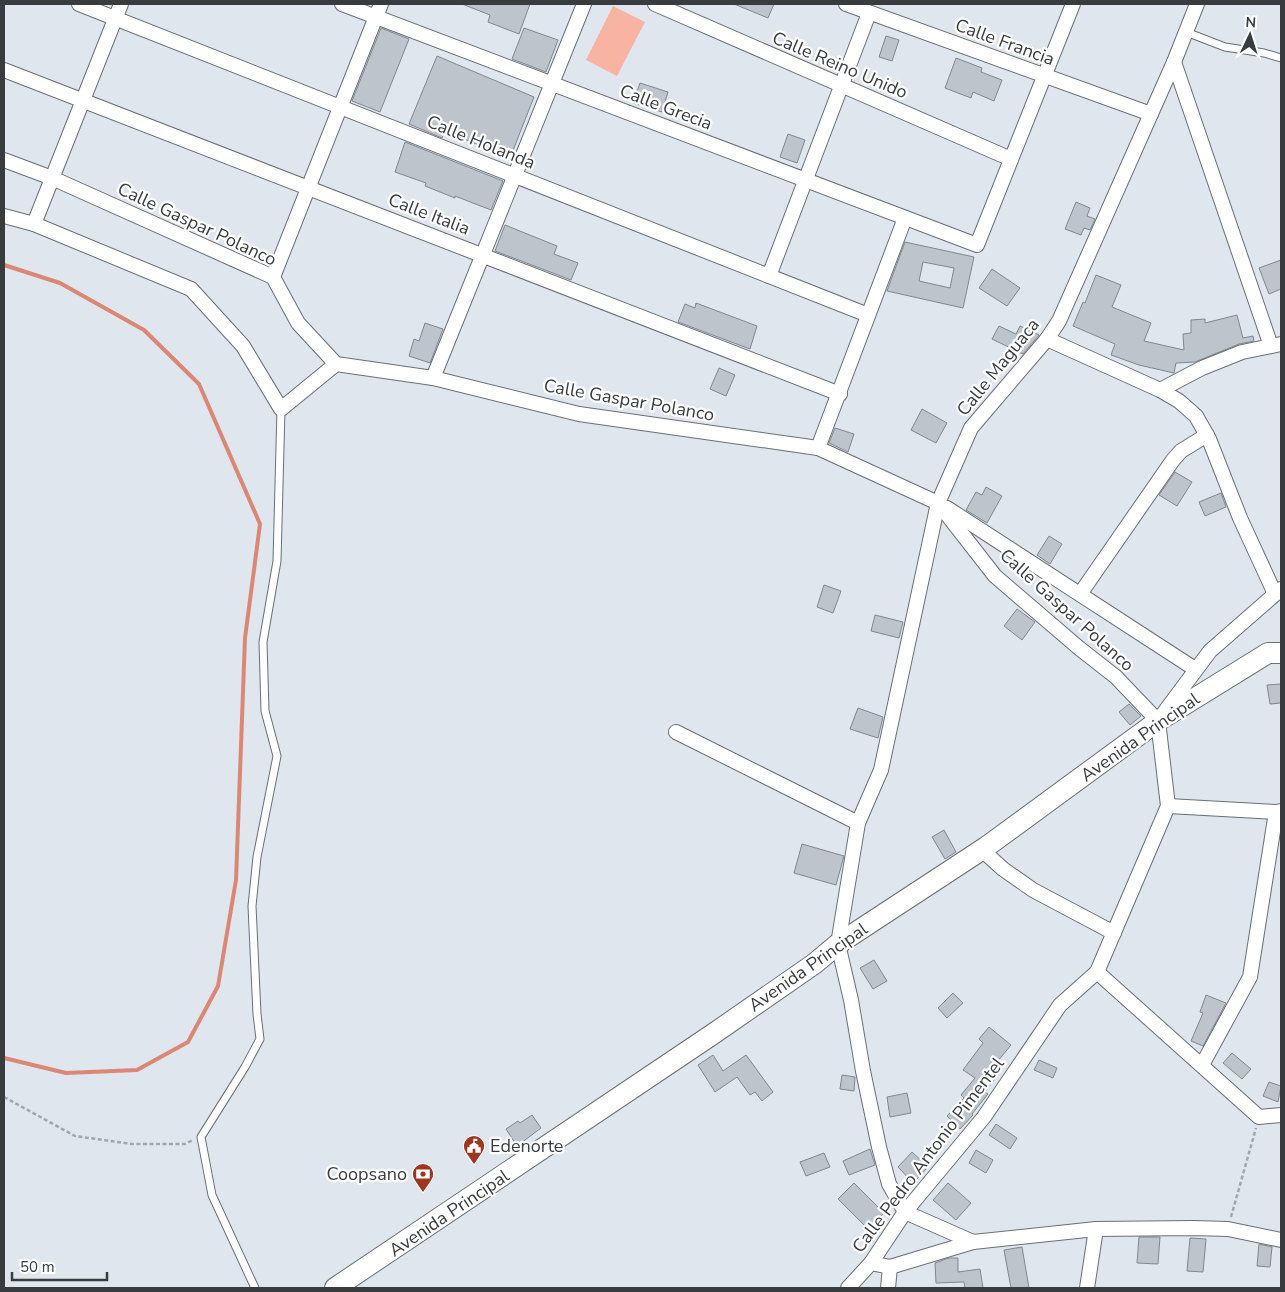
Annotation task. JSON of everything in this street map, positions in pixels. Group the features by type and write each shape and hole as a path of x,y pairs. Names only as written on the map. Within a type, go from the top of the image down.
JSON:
{"main road":[{"name":"Avenida Principal","path":"336,1288 713,1034 814,964 838,944 982,850 1158,721 1268,653 1281,653"}],"street":[{"name":"Calle Holanda","path":"80,4 868,316"},
{"path":"34,224 121,4"},
{"name":"Calle Grecia","path":"342,4 378,10 551,83 977,245 1011,159"},
{"path":"433,378 584,4"},
{"name":"Calle Reino Unido","path":"655,4 1011,159"},
{"name":"Calle Francia","path":"846,4 1151,114"},
{"path":"1011,159 1072,4"},
{"name":"Calle Maguaca","path":"838,944 858,823 881,770 938,503 971,428 1047,339 1059,321 1174,62 1197,4"},
{"path":"273,277 378,10"},
{"path":"769,276 869,13"},
{"path":"1160,390 1210,364 1242,352 1276,345 1174,62"},
{"name":"Calle Italia","path":"4,70 840,394"},
{"name":"Calle Gaspar Polanco","path":"4,160 52,178 273,277 298,323 336,364 433,378 579,414 818,448 938,503 995,576 1078,648 1116,677 1158,721"},
{"path":"4,216 34,224 192,289 243,346 281,409 336,364"},
{"path":"818,448 905,218"},
{"path":"1047,339 1160,390 1179,401 1196,416 1206,435 1240,518 1278,592 1210,651 1158,721"},
{"path":"1080,594 1173,460 1181,450 1206,435"},
{"path":"938,503 1195,669"},
{"name":"Calle Pedro Antonio Pimentel","path":"848,1288 871,1263 905,1212 984,1118 1060,1005 1097,972 1168,806 1158,721"},
{"path":"676,732 858,823"},
{"path":"1168,806 1279,811 1250,976 1202,1065"},
{"path":"982,850 1003,869 1033,890 1114,933"},
{"path":"838,944 851,1000 863,1071 889,1184 905,1212 973,1242"},
{"path":"1097,972 1258,1117 1281,1115"},
{"path":"871,1263 890,1267 973,1242 1096,1230 1228,1229 1281,1240"},
{"path":"1087,1288 1096,1230"},
{"path":"888,1288 890,1267"}],"lane":[{"path":"1186,32 1225,47 1264,53 1281,58"},
{"path":"255,1288 212,1195 201,1137 245,1067 260,1038 257,1014 252,906 257,857 276,756 265,711 263,642 278,561 281,409"}],"path":[{"path":"4,1097 74,1136 132,1144 185,1144 201,1137"},
{"path":"1228,1229 1258,1117"}],"shaded area":[{"path":"613,6 645,22 617,76 586,60"}],"building":[{"path":"462,4 530,4 519,34 488,22 490,15"},
{"path":"734,4 774,4 768,18"},
{"path":"381,28 409,39 380,112 352,101"},
{"path":"524,28 558,40 546,72 512,59"},
{"path":"886,36 899,40 892,61 879,57"},
{"path":"437,56 534,97 510,158 445,131 442,138 409,124"},
{"path":"956,58 982,68 981,72 1002,80 994,101 973,92 971,98 945,88"},
{"path":"640,83 668,92 662,112 633,103"},
{"path":"788,134 805,140 797,163 780,157"},
{"path":"405,142 503,181 491,210 455,196 455,198 425,186 426,183 395,172"},
{"path":"1076,202 1090,208 1087,216 1095,219 1090,230 1084,228 1081,235 1065,229"},
{"path":"505,225 557,246 554,254 578,263 571,280 495,251"},
{"path":"905,242 974,257 963,308 887,291","holes":["923,262 954,268 950,288 919,281"]},
{"path":"1281,260 1281,289 1269,294 1259,268"},
{"path":"992,269 1020,288 1007,306 979,288"},
{"path":"1096,275 1121,285 1112,307 1151,323 1144,341 1184,350 1183,334 1191,333 1191,320 1205,319 1205,323 1237,315 1243,338 1253,336 1254,341 1239,344 1195,362 1176,363 1174,373 1139,365 1111,355 1115,344 1073,326"},
{"path":"696,303 757,326 750,349 678,322 685,304 695,308"},
{"path":"425,323 443,329 430,363 409,356 414,339 419,341"},
{"path":"999,326 1016,334 1020,326 1039,335 1023,354 992,339"},
{"path":"719,368 735,375 726,396 710,389"},
{"path":"922,409 947,423 936,443 911,430"},
{"path":"835,428 854,434 848,452 829,443"},
{"path":"1175,472 1192,482 1177,506 1159,495"},
{"path":"986,487 1002,496 987,523 966,510 976,492 982,495"},
{"path":"1221,493 1226,507 1205,516 1199,502"},
{"path":"1049,536 1062,544 1050,564 1037,555"},
{"path":"824,585 841,591 833,613 817,607"},
{"path":"1017,609 1035,622 1022,640 1004,626"},
{"path":"875,615 903,622 899,638 871,631"},
{"path":"1281,684 1281,703 1270,704 1267,685"},
{"path":"1129,704 1141,716 1130,725 1119,712"},
{"path":"858,708 883,717 878,738 850,729"},
{"path":"944,830 956,852 945,859 932,837"},
{"path":"802,844 844,856 836,885 794,873"},
{"path":"874,960 887,981 873,989 860,968"},
{"path":"953,993 963,1003 947,1018 938,1008"},
{"path":"1206,995 1226,1003 1203,1046 1191,1041 1203,1013 1200,1012"},
{"path":"989,1027 1011,1045 993,1067 1000,1072 985,1092 988,1094 960,1129 947,1116 964,1098 961,1095 975,1078 963,1070 983,1043 979,1039"},
{"path":"1232,1053 1251,1069 1242,1079 1223,1063"},
{"path":"713,1055 723,1071 746,1055 773,1092 762,1101 755,1092 750,1095 737,1077 715,1092 698,1065"},
{"path":"1039,1060 1057,1068 1053,1078 1034,1070"},
{"path":"842,1075 855,1077 854,1091 840,1089"},
{"path":"1269,1082 1281,1086 1278,1102 1263,1096"},
{"path":"907,1093 911,1113 890,1117 887,1097"},
{"path":"532,1115 541,1128 517,1146 506,1129"},
{"path":"996,1124 1017,1138 1010,1149 989,1135"},
{"path":"870,1149 875,1165 849,1175 843,1161"},
{"path":"976,1150 993,1160 986,1173 969,1163"},
{"path":"912,1152 928,1167 913,1183 898,1167"},
{"path":"824,1153 830,1167 806,1176 800,1162"},
{"path":"854,1183 884,1213 868,1229 838,1199"},
{"path":"948,1183 971,1203 956,1220 933,1200"},
{"path":"1139,1237 1160,1237 1158,1264 1137,1263"},
{"path":"1190,1238 1206,1239 1203,1272 1187,1271"},
{"path":"1259,1244 1272,1247 1270,1267 1257,1266"},
{"path":"1022,1247 1029,1288 1011,1288 1004,1250"},
{"path":"949,1258 958,1258 958,1272 980,1269 983,1288 965,1288 964,1282 936,1283 935,1263"}],"waterway":[{"path":"4,265 60,283 144,330 199,384 260,524 245,638 236,880 218,986 188,1042 137,1070 66,1073 4,1058"}],"place":[{"name":"Edenorte","path":"474,1165"},
{"name":"Coopsano","path":"423,1193"}]}
